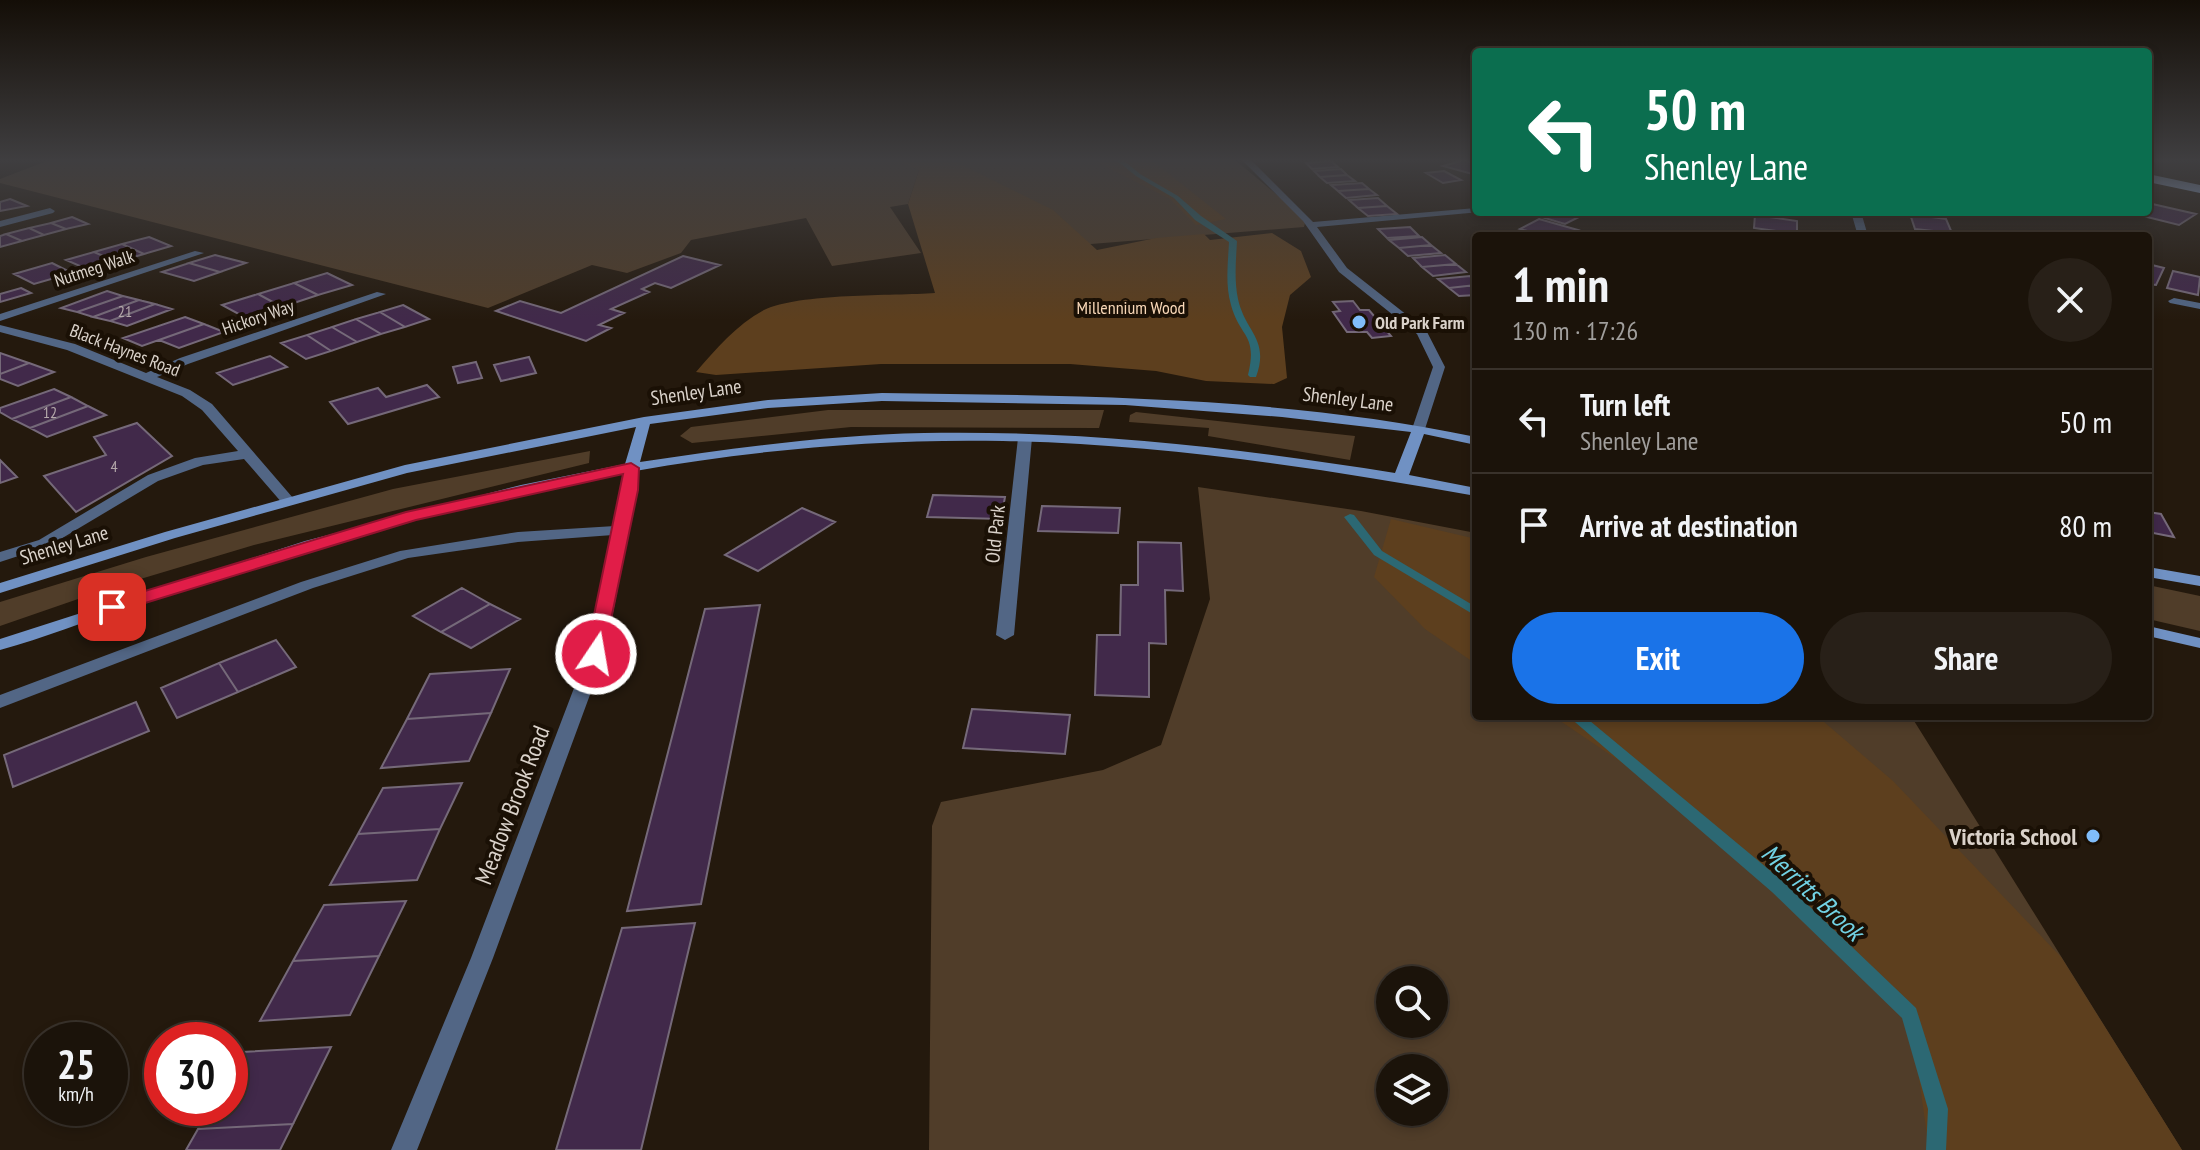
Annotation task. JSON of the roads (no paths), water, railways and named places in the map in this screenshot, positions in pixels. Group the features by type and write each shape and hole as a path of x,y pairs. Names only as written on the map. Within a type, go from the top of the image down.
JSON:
{"main road":[{"name":"Shenley Lane","path":"0,588 405,469 644,421 768,404 882,397 1125,401 1282,413 1419,429 1472,440"},
{"path":"631,468 644,421"},
{"path":"1400,479 1419,429"},
{"path":"0,645 272,556 412,516 631,468 712,454 845,440 1025,438 1192,450 1472,491"},
{"path":"2152,573 2200,581"},
{"path":"2152,632 2200,643"}],"street":[{"path":"0,224 44,213"},
{"path":"1298,213 1343,270 1422,332 1439,367 1419,429"},
{"path":"1310,225 1456,213"},
{"name":"Nutmeg Walk","path":"0,318 199,253"},
{"name":"Hickory Way","path":"147,377 184,361 381,294"},
{"path":"2174,301 2200,306"},
{"name":"Black Haynes Road","path":"0,328 71,347 186,393 207,407 288,501"},
{"name":"Old Park","path":"1005,635 1025,438"},
{"path":"0,557 44,543 153,478 200,461 249,454"},
{"name":"Meadow Brook Road","path":"404,1150 482,958 596,654 622,530 631,468"},
{"path":"0,702 307,585 406,554 518,537 622,530"}],"waterway":[{"path":"1192,213 1233,241 1233,297 1255,343 1253,375"},
{"name":"Merritts Brook","path":"1350,517 1378,553 1472,610"},
{"name":"Merritts Brook","path":"1580,720 1778,887 1910,1014 1938,1109 1936,1150"}],"place":[{"name":"Old Park Farm","path":"1359,322"},
{"name":"Victoria School","path":"2093,836"}],"park label":[{"name":"Millennium Wood","path":"1131,307"}]}
